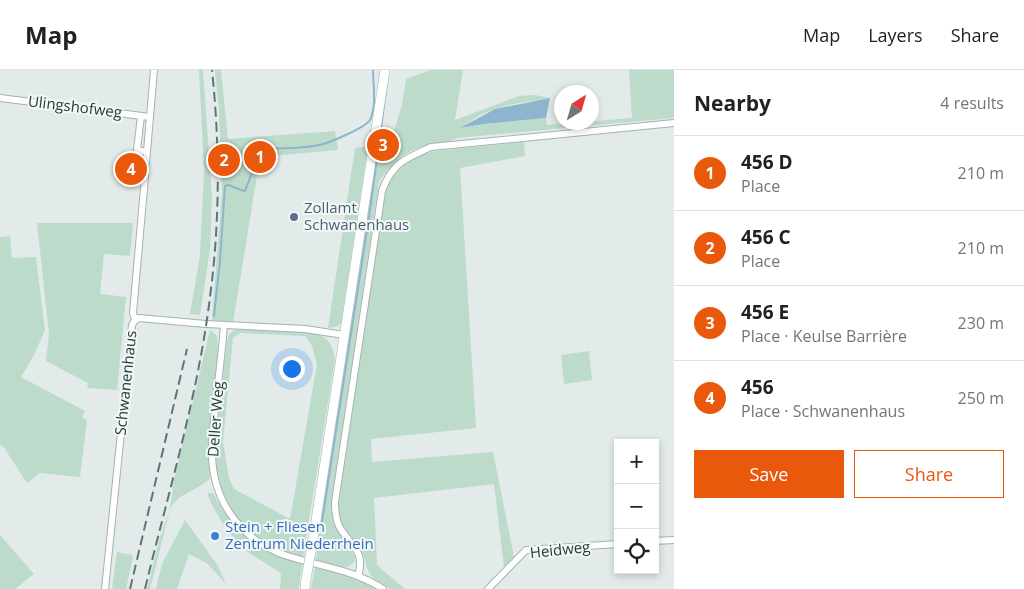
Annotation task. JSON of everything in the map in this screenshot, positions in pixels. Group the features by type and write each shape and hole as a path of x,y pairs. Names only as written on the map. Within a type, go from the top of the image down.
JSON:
{"main road":[{"path":"379,70 379,109"},
{"path":"305,589 385,70"}],"street":[{"path":"146,163 154,70"},
{"name":"Ulingshofweg","path":"0,98 150,116"},
{"path":"141,116 137,150 147,152"},
{"path":"358,576 361,565 360,558 338,524 335,502 382,191 391,171 406,159 430,147 674,123"},
{"name":"Schwanenhaus","path":"105,589 134,320 132,313 145,177"},
{"path":"134,320 139,318 305,329 344,336"},
{"name":"Deller Weg","path":"224,325 212,455 213,472 222,500 230,514 250,536 264,546 299,559 358,576 383,589"},
{"path":"659,541 674,540"},
{"name":"Heidweg","path":"488,589 526,550 614,544"}],"green space":[{"path":"199,70 203,70 212,196 210,249 200,315 190,314 200,255 204,171"},
{"path":"215,70 221,70 228,139 335,131 338,150 260,157 233,323 212,320 222,192 219,110"},
{"path":"431,70 463,70 455,120 519,96 535,95 550,98 492,110 462,128 546,118 547,125 554,124 554,129 457,138 446,143 418,148 393,164 379,182 331,507 333,522 354,555 355,561 346,567 337,567 316,560 323,496 378,145 390,144 402,105 406,79"},
{"path":"629,70 674,70 674,118 599,125 599,121 632,118"},
{"path":"524,142 525,156 460,168 476,428 371,439 372,462 493,452 514,557 504,567 494,484 374,498 377,565 405,589 390,589 372,577 363,554 342,526 338,505 384,195 393,178 403,166 425,154 434,151"},
{"path":"368,146 341,323 338,326 328,328 355,148"},
{"path":"37,223 133,223 130,256 104,254 100,294 126,297 117,390 87,388 88,383 46,361 49,334"},
{"path":"10,236 12,258 36,257 45,330 34,355 21,377 85,411 82,417 87,420 80,477 40,473 27,483 3,446 0,445 0,237"},
{"path":"241,328 310,332 325,338 334,353 335,359 303,557 279,549 262,540 246,527 232,510 219,482 216,446 227,341 231,332","holes":["240,333 305,336 312,346 317,364 290,519 234,489 229,478 223,442 233,338"]},
{"path":"210,330 217,336 218,351 208,451 210,478 184,495 170,509 174,480"},
{"path":"589,351 592,380 564,384 561,355"},
{"path":"207,493 213,493 230,520 249,539 272,553 302,564 299,589 280,589 281,574 248,552 235,539 214,509"},
{"path":"170,509 150,589 147,589 160,538"},
{"path":"185,520 218,566 226,584 208,564 189,554 177,589 156,589 162,564"},
{"path":"0,535 34,574 15,589 0,589"},
{"path":"117,552 133,557 126,589 112,589"},
{"path":"315,567 346,575 377,589 311,589"}],"water":[{"path":"550,98 546,118 460,128 495,109"}],"waterway":[{"path":"214,316 225,186 229,185 245,191 261,149 298,148 319,145 346,135 367,123 370,120 373,108 373,70"},
{"path":"321,528 369,217 387,83"}],"railway":[{"path":"145,589 182,444 198,371 210,297 216,241 218,184 218,155 212,70"},
{"path":"130,589 187,349"}],"place":[{"name":"456 E","path":"383,145"},
{"name":"456 D","path":"260,157"},
{"name":"456 C","path":"224,160"},
{"name":"456","path":"131,169"},
{"name":"Zollamt Schwanenhaus","path":"294,217"},
{"name":"Stein + Fliesen Zentrum Niederrhein","path":"215,536"}]}
